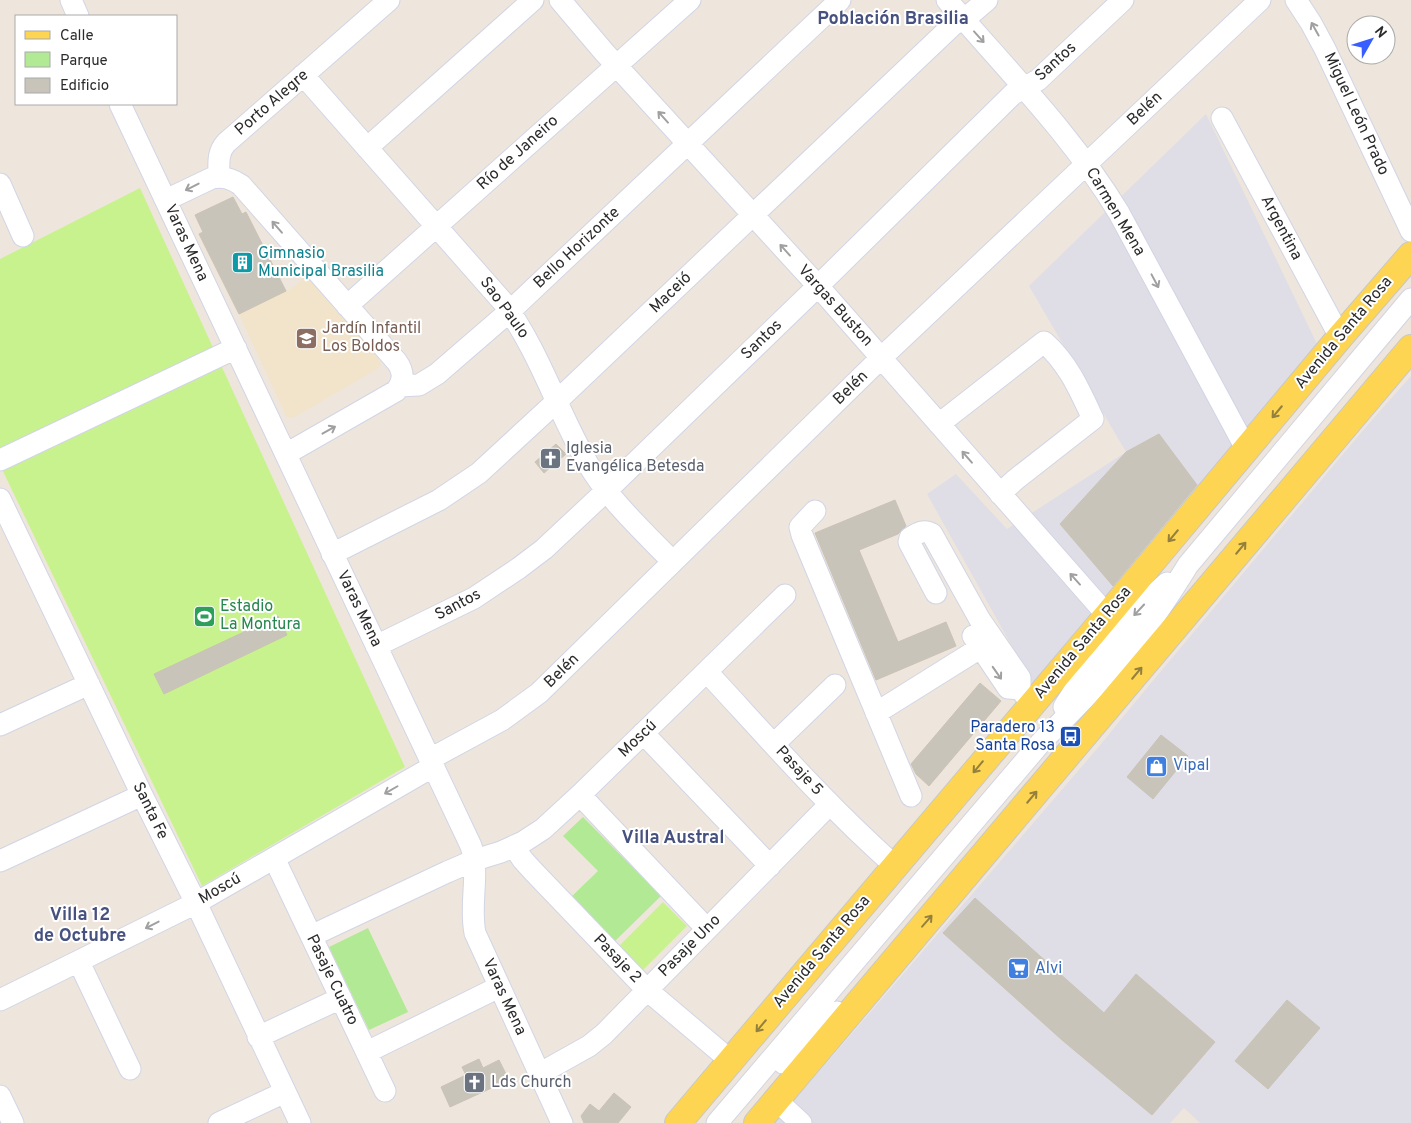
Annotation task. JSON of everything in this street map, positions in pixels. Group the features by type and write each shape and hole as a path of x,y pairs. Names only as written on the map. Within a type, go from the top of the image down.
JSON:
{"main road":[{"name":"Avenida Santa Rosa","path":"678,1123 895,866 1026,696 1107,615 1411,255"},
{"path":"757,1123 1411,348"}],"street":[{"path":"71,0 78,15"},
{"name":"Porto Alegre","path":"220,177 219,156 223,146 389,0"},
{"path":"367,148 533,0"},
{"name":"Vargas Buston","path":"560,0 616,66 818,286 1107,615"},
{"name":"Río de Janeiro","path":"347,306 690,0"},
{"name":"Bello Horizonte","path":"286,454 391,395 400,386 419,385 437,374 510,311 840,0"},
{"name":"Carmen Mena","path":"947,0 1024,88 1102,185 1119,213 1246,449"},
{"name":"Maceió","path":"332,554 419,511 479,473 953,25 987,0"},
{"name":"Santos","path":"376,646 474,598 497,584 544,549 818,286 1012,94 1038,80 1123,0"},
{"name":"Belén","path":"432,762 502,720 533,698 556,677 882,358 1260,0"},
{"name":"Miguel León Prado","path":"1296,0 1325,49 1411,231"},
{"name":"Sao Paulo","path":"303,75 510,311 533,349 556,402 589,466 606,491 673,562"},
{"name":"Varas Mena","path":"120,105 471,846 475,860 473,925 477,940 562,1123"},
{"name":"Argentina","path":"1222,118 1340,337"},
{"path":"166,200 202,182 220,177 234,180 397,362 402,373 400,386"},
{"path":"0,184 24,236"},
{"path":"717,1123 1043,740 1089,669 1131,618 1148,600 1188,565 1411,299"},
{"path":"939,424 1044,342 1058,356 1076,381 1093,419 1000,494"},
{"path":"0,460 236,348"},
{"name":"Santa Fe","path":"0,499 196,903 300,1123"},
{"path":"815,511 800,527 802,535 911,796"},
{"path":"936,592 909,542 910,538 920,532 927,531 932,534 980,620 986,643"},
{"name":"Moscú","path":"311,936 447,872 514,847 532,837 580,795 785,595"},
{"path":"955,606 986,643 1020,678 1026,696"},
{"path":"876,713 986,643"},
{"name":"Pasaje 5","path":"707,672 830,804 866,841 895,866"},
{"path":"0,725 89,684"},
{"path":"774,744 835,685"},
{"path":"643,733 770,866"},
{"name":"Moscú","path":"0,1000 277,864 432,762"},
{"path":"0,862 142,795"},
{"path":"580,795 707,929"},
{"name":"Pasaje Uno","path":"539,1074 597,1041 830,804"},
{"name":"Pasaje 2","path":"514,847 533,871 647,990 731,1061"},
{"name":"Pasaje Cuatro","path":"277,864 385,1091"},
{"path":"731,1107 796,1051 857,990 895,958"},
{"path":"79,962 130,1069"},
{"path":"367,1052 499,987"},
{"path":"258,1037 341,998"},
{"path":"219,1123 285,1092"},
{"path":"0,1096 13,1123"},
{"path":"776,1100 801,1123"}],"shaded area":[{"path":"1206,114 1318,346 1033,684 927,494 956,474 1007,529 1126,452 1029,286"},
{"name":"Jardín Infantil Los Boldos","path":"307,274 381,362 379,368 293,418 286,416 239,314 294,287"},
{"path":"1411,376 1411,1123 1200,1123 1184,1108 1170,1123 775,1123 1096,750 1365,428"}],"green space":[{"name":"Estadio La Montura","path":"140,188 405,767 202,886 0,465 0,259"},
{"path":"583,817 661,896 612,944 569,899 598,871 563,836"},
{"path":"663,902 687,926 642,971 618,947"},
{"path":"368,928 408,1012 369,1030 329,947"}],"building":[{"name":"Gimnasio Municipal Brasilia","path":"233,197 242,214 246,212 286,291 239,314 199,234 203,232 195,215"},
{"path":"1159,434 1197,485 1113,586 1060,524 1126,452"},
{"name":"Iglesia Evangélica Betesda","path":"556,444 566,454 544,473 535,462"},
{"path":"895,500 906,526 898,534 859,550 898,642 946,622 956,646 876,680 815,533"},
{"path":"278,616 287,635 164,694 154,674"},
{"path":"980,683 1001,701 929,786 916,774 911,764"},
{"name":"Vipal","path":"1161,735 1188,756 1153,799 1127,777"},
{"path":"975,898 1104,1013 1136,974 1215,1042 1152,1115 1062,1040 943,933"},
{"path":"1287,1000 1320,1028 1268,1089 1235,1061"},
{"name":"Lds Church","path":"479,1059 483,1068 499,1060 509,1080 450,1107 441,1087 466,1075 462,1067"},
{"path":"614,1093 631,1107 618,1123 584,1123 581,1116 590,1104 599,1111"}],"place":[{"name":"Gimnasio Municipal Brasilia","path":"242,263"},
{"name":"Jardín Infantil Los Boldos","path":"306,338"},
{"name":"Iglesia Evangélica Betesda","path":"550,458"},
{"name":"Estadio La Montura","path":"204,616"},
{"name":"Paradero 13 Santa Rosa","path":"1071,737"},
{"name":"Vipal","path":"1157,766"},
{"name":"Alvi","path":"1019,969"},
{"name":"Lds Church","path":"475,1083"}],"district":[{"name":"Población Brasilia","path":"893,19"},
{"name":"Villa Austral","path":"673,838"},
{"name":"Villa 12 de Octubre","path":"80,925"}]}
